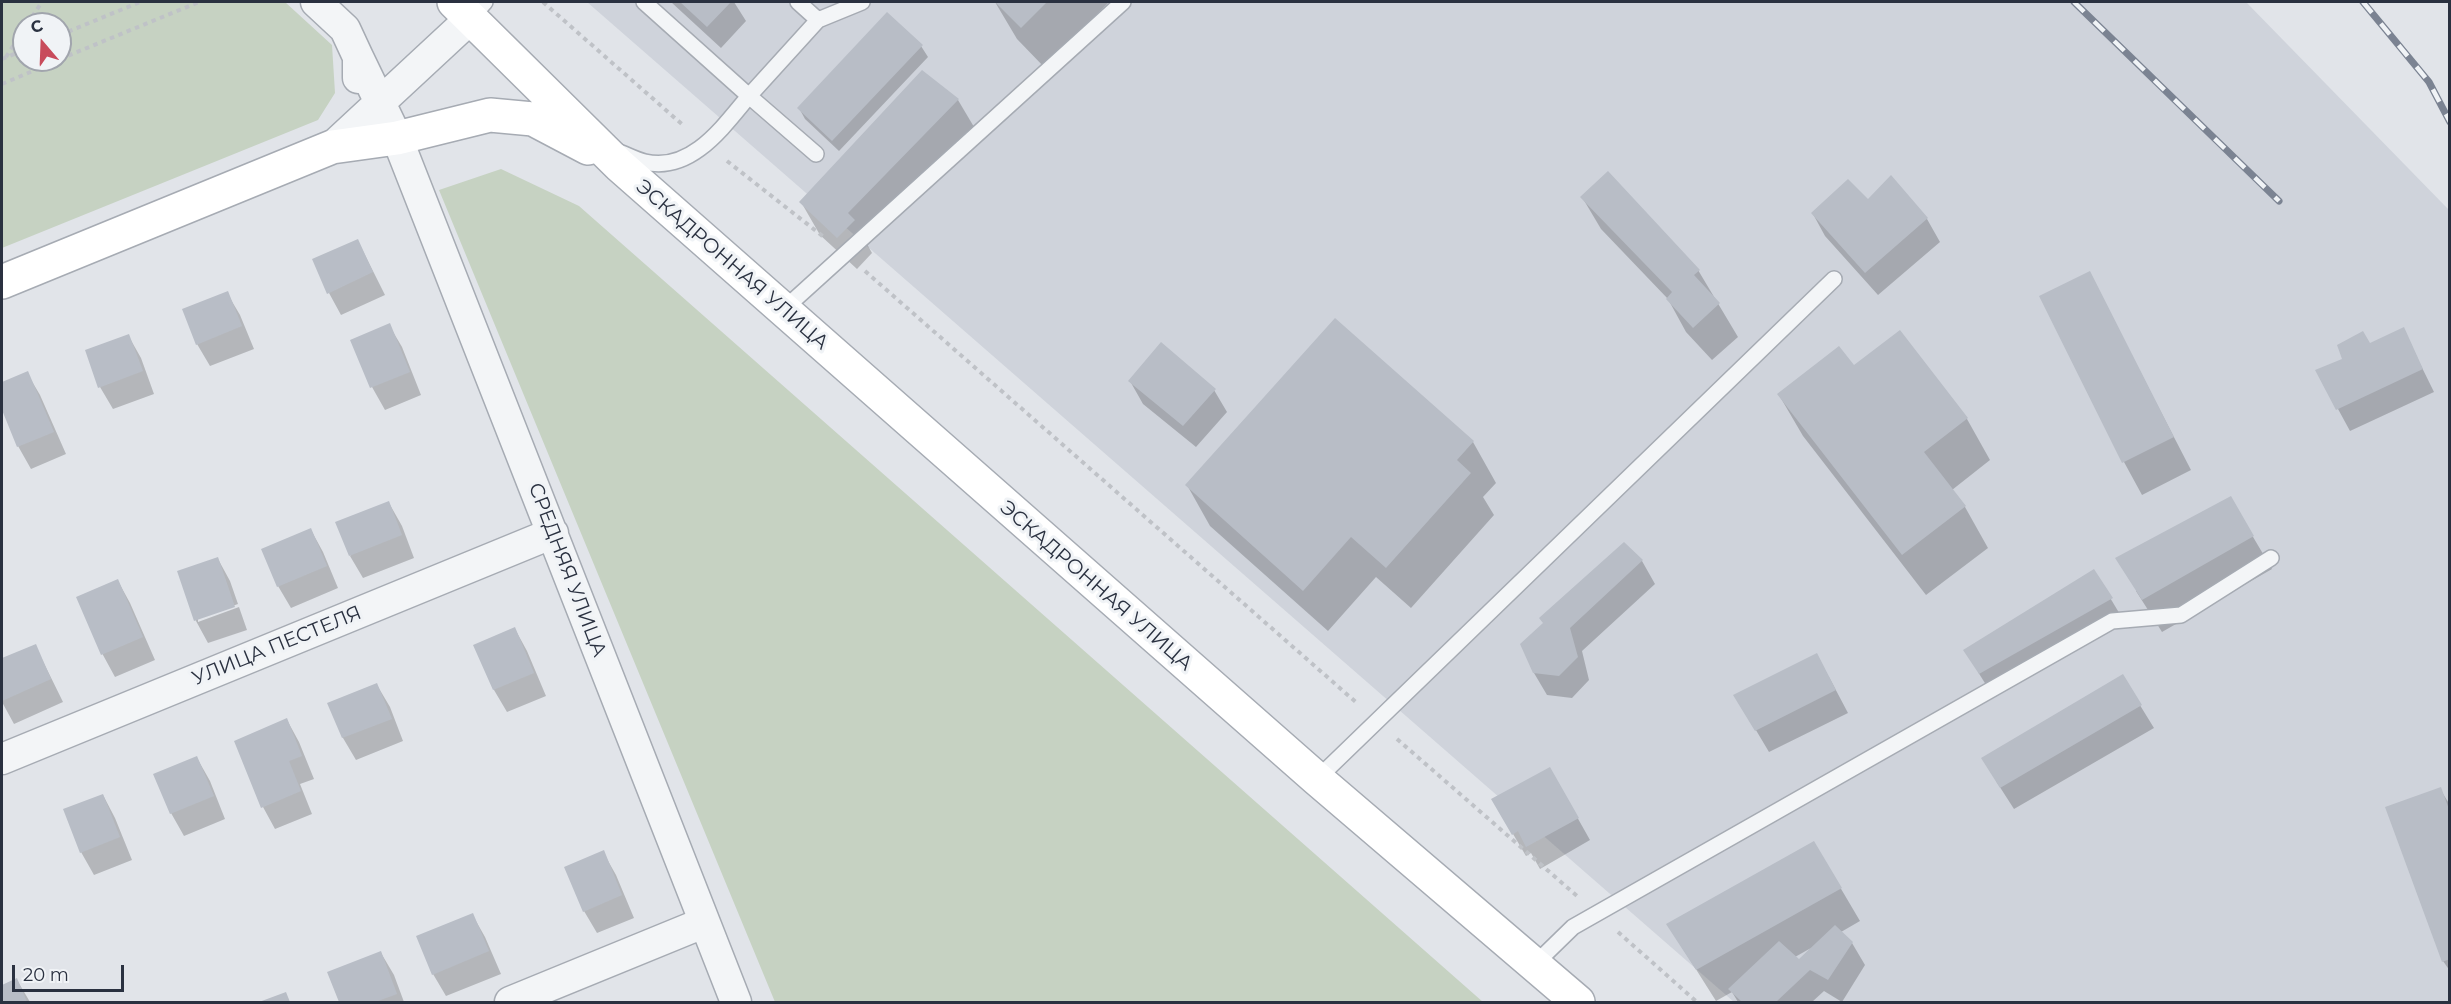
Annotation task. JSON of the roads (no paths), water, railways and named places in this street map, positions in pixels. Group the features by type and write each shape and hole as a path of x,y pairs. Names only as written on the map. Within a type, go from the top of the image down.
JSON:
{"main road":[{"path":"470,7 608,154"},
{"path":"2,282 332,147 397,138 490,115 533,119 608,154"},
{"name":"ЭСКАДРОННАЯ УЛИЦА","path":"608,154 1317,779 1578,1002"}],"street":[{"name":"СРЕДНЯЯ УЛИЦА","path":"316,2 345,29 397,138 553,533 703,923 736,1002"},
{"path":"332,147 416,71 470,7"},
{"path":"332,147 357,92 358,57"},
{"name":"УЛИЦА ПЕСТЕЛЯ","path":"2,759 553,533"},
{"path":"510,1002 703,923"}],"lane":[{"path":"644,2 816,154"},
{"path":"798,2 818,20"},
{"path":"608,154 646,162 671,164 699,150 818,20 862,2"},
{"path":"783,310 1124,2"},
{"path":"1317,779 1834,279"},
{"path":"1534,964 1573,927 2112,621 2181,615 2271,558"}],"railway":[{"path":"2074,2 2279,201"},
{"path":"2363,2 2429,82 2450,122"}]}
